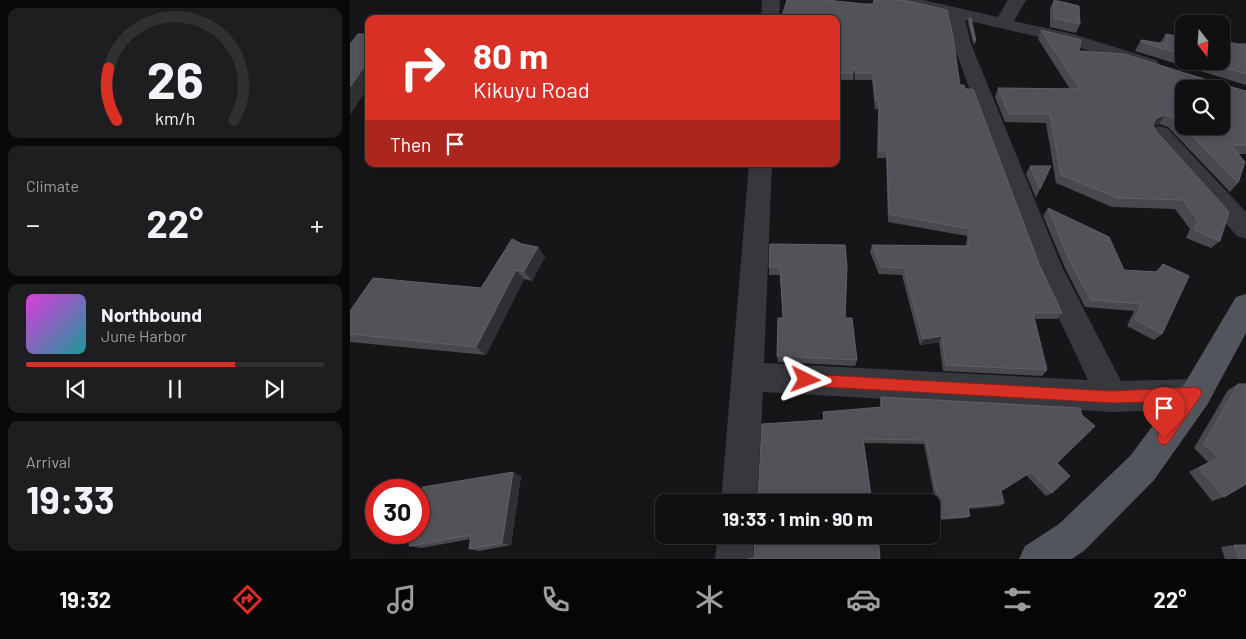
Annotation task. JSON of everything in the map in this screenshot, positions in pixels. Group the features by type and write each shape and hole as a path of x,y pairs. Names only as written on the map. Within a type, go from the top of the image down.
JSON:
{"main road":[{"path":"1038,559 1072,537 1142,468 1196,394 1246,306"}],"street":[{"path":"770,15 771,0"},
{"path":"887,0 909,2 1066,38 1168,70"},
{"path":"1002,23 1017,0"},
{"path":"955,14 962,44 1050,270 1112,397"},
{"path":"1160,133 1246,229"},
{"path":"739,494 748,377 760,167"},
{"path":"748,377 1112,397 1196,394"},
{"path":"734,559 735,544"}],"building":[{"path":"787,0 827,0 873,4 874,0 895,0 947,10 960,85 964,85 965,89 973,89 1039,264 1062,313 1033,313 1047,370 946,365 942,336 923,339 904,268 881,267 872,245 968,246 970,229 889,214 887,151 879,150 879,101 876,101 873,73 856,73 855,66 853,73 840,73 840,15 782,15"},
{"path":"1054,0 1079,6 1080,24 1054,18"},
{"path":"969,18 971,18 976,41 974,39"},
{"path":"1041,30 1081,40 1079,51 1124,54 1208,80 1175,80 1175,118 1165,115 1156,118 1153,125 1156,131 1229,212 1220,241 1194,230 1198,221 1183,200 1118,198 1061,175 1050,114 1009,114 998,88 1080,89"},
{"path":"358,34 365,34 365,66 350,87 350,44"},
{"path":"1166,34 1175,36 1175,52 1141,42 1141,40 1166,44"},
{"path":"1230,42 1246,44 1246,74 1230,69"},
{"path":"1230,87 1246,91 1246,145 1231,145 1245,162 1238,183 1191,135 1230,135"},
{"path":"1030,166 1051,166 1040,189"},
{"path":"1048,208 1109,237 1124,270 1158,272 1163,264 1189,276 1162,334 1135,319 1142,304 1091,300 1070,261"},
{"path":"512,239 522,244 538,247 524,271 516,270 476,347 350,334 350,311 373,278 481,288"},
{"path":"770,244 845,245 847,267 845,318 852,318 857,360 777,356 778,318 783,318 780,267 769,267"},
{"path":"1238,384 1246,384 1246,484 1224,497 1199,468 1219,458 1204,444"},
{"path":"881,397 1080,408 1082,415 1095,426 1057,463 1070,476 1052,493 1031,472 1001,491 1004,503 968,507 970,516 942,518 940,494 937,494 926,440 863,439 871,494 758,494 762,424 824,420 823,412 882,407"},
{"path":"513,472 502,543 469,549 471,535 430,542 430,486"},
{"path":"755,544 879,544 880,559 748,559 754,558"},
{"path":"1234,545 1246,545 1246,559 1239,559"}],"route":[{"path":"806,380 1112,397 1196,394 1164,438"}]}
